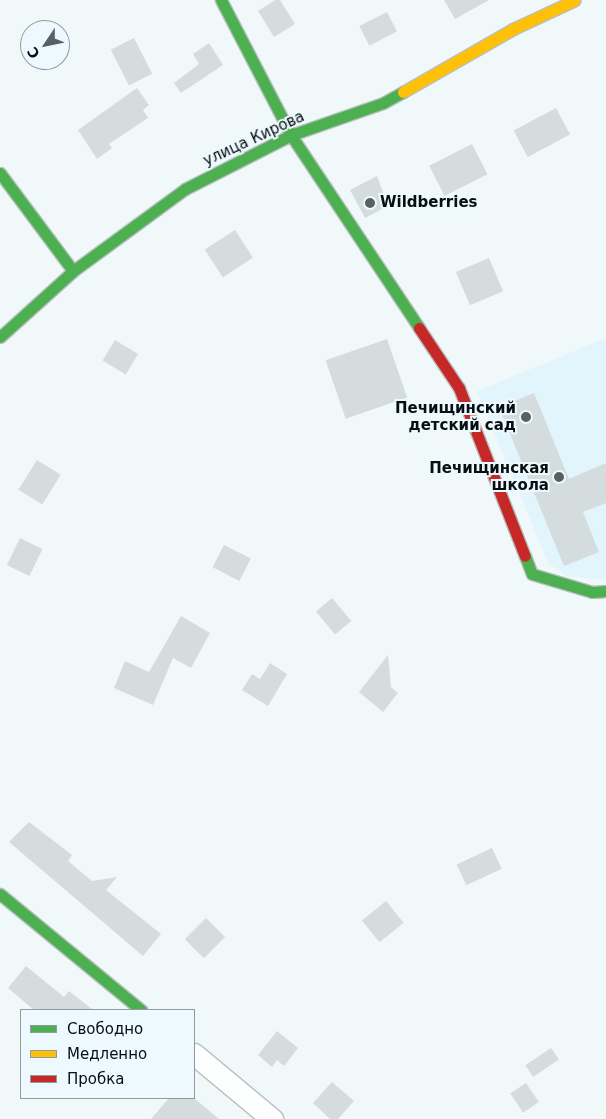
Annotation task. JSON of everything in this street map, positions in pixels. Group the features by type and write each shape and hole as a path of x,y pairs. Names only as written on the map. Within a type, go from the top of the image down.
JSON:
{"street":[{"path":"221,0 292,135 459,388 532,574 592,592 606,591"},
{"name":"улица Кирова","path":"2,328 74,271 184,189 292,135 383,103 512,29 575,0"},
{"path":"0,173 74,271"},
{"path":"0,894 139,1009"},
{"path":"195,1055 272,1119"}],"shaded area":[{"name":"Печищинская школа","path":"606,338 606,580 567,576 548,563 477,391"}],"building":[{"path":"275,0 280,0 295,24 274,37 258,11"},
{"path":"444,0 489,0 455,19"},
{"path":"387,12 397,32 369,46 359,26"},
{"path":"134,38 152,74 129,85 111,50"},
{"path":"209,43 223,65 181,93 174,83 199,64 193,54"},
{"path":"137,88 149,105 143,110 148,118 109,144 112,148 97,159 78,130"},
{"path":"556,108 570,134 528,157 514,131"},
{"path":"472,144 487,174 445,196 429,166"},
{"path":"377,176 388,206 365,218 350,190"},
{"path":"235,230 253,258 223,277 205,250"},
{"path":"489,258 503,291 470,305 456,272"},
{"path":"387,339 407,398 346,419 326,360"},
{"path":"115,340 138,354 126,374 103,361"},
{"path":"534,393 569,479 606,463 606,503 583,512 599,552 564,566 499,407"},
{"path":"37,460 61,475 42,505 18,490"},
{"path":"20,538 42,549 29,576 7,565"},
{"path":"224,545 251,559 239,581 213,567"},
{"path":"332,598 351,621 335,634 316,611"},
{"path":"181,616 210,633 191,668 173,658 153,705 114,688 125,661 149,672"},
{"path":"388,655 391,687 398,693 383,712 359,692"},
{"path":"270,663 287,674 268,706 242,690 252,674 260,679"},
{"path":"29,822 72,855 68,861 92,881 117,877 106,890 161,934 143,956 9,842"},
{"path":"492,848 502,869 466,885 457,864"},
{"path":"386,901 404,923 380,942 362,921"},
{"path":"206,918 225,937 204,958 185,939"},
{"path":"26,966 64,997 69,991 92,1009 33,1009 8,988"},
{"path":"277,1031 298,1048 284,1066 277,1060 272,1067 258,1055"},
{"path":"551,1048 559,1060 533,1077 525,1065"},
{"path":"332,1082 354,1101 338,1119 330,1119 313,1103"},
{"path":"526,1083 539,1102 523,1113 510,1094"},
{"path":"168,1099 195,1099 219,1119 151,1119"}],"traffic: fast":[{"path":"221,0 291,135 419,328"},
{"path":"0,337 73,271 185,189 291,135 383,103 403,92"},
{"path":"0,173 73,271"},
{"path":"525,556 532,574 592,592 606,591"},
{"path":"0,894 140,1009"}],"traffic: slow":[{"path":"403,92 513,29 575,0"}],"traffic: jam":[{"path":"419,328 459,388 525,556"}],"place":[{"name":"Wildberries","path":"370,203"},
{"name":"Печищинский детский сад","path":"526,417"},
{"name":"Печищинская школа","path":"559,477"}]}
